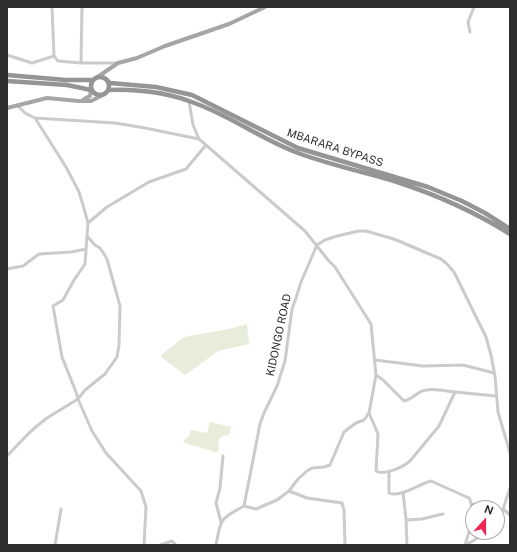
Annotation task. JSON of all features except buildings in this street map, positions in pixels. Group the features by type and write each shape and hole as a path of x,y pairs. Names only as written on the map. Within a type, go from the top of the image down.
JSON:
{"highway":[{"path":"7,75 66,80 103,78 108,83 108,90 102,95 96,94 92,90 67,85 7,81"},
{"path":"92,90 90,86 95,79"},
{"name":"MBARARA BYPASS","path":"106,80 110,83 156,87 192,95 298,148 428,187 462,201 485,213 510,229"},
{"name":"MBARARA BYPASS","path":"108,90 143,92 188,101 219,114 274,143 298,153 398,182 449,201 488,220 510,234"}],"main road":[{"path":"95,79 118,64 229,24 264,7"},
{"path":"106,80 107,73 113,67"},
{"path":"78,101 88,98 92,90"},
{"path":"7,108 47,98 91,101 102,95"}],"street":[{"path":"52,7 54,56 58,62 118,64"},
{"path":"81,63 82,7"},
{"path":"470,32 467,24 474,7"},
{"path":"7,55 32,63 54,56"},
{"path":"188,101 193,125 199,139 305,231 338,272 370,324 375,360 376,375 369,413 364,420 345,430 330,465 312,468 307,471 298,479 290,491 277,500 253,509 244,506 230,514 221,522"},
{"path":"17,105 25,113 35,118 115,123 199,139"},
{"path":"35,118 66,167 79,192 88,223 85,262 83,268 74,280 63,300 53,306 62,357 92,431 106,453 141,491 146,507 144,545"},
{"path":"88,223 107,207 149,182 186,169 206,145"},
{"path":"317,245 325,240 337,236 358,231 366,232 394,239 433,255 447,264 454,272 486,338 494,372 498,412 510,453"},
{"path":"7,456 37,426 78,399 85,390 114,364 117,357 119,345 120,306 107,259 100,248 87,236"},
{"name":"KIDONGO ROAD","path":"244,506 260,424 277,386 285,361 292,309 301,282 317,245"},
{"path":"7,269 23,266 39,254 71,252 86,249"},
{"path":"375,360 423,366 463,365 494,372"},
{"path":"376,375 404,401 408,401 420,392 427,390 496,396"},
{"path":"369,413 378,434 376,471 381,473 406,464 439,426 455,392"},
{"path":"216,545 221,522 216,503 220,488 223,456"},
{"path":"389,471 389,493 393,495 431,481 469,498 470,500"},
{"path":"505,500 510,488"},
{"path":"290,491 307,498 342,503 344,510 345,545"},
{"path":"403,492 407,545"},
{"path":"55,545 61,509"},
{"path":"406,520 422,519 443,514"},
{"path":"465,545 474,540"},
{"path":"160,545 172,541 176,545"}],"green space":[{"path":"247,324 249,344 218,351 185,375 160,356 184,337 229,329"},
{"path":"210,422 231,427 229,435 222,436 218,441 219,449 216,453 184,442 184,440 189,436 191,430 207,433"}]}
